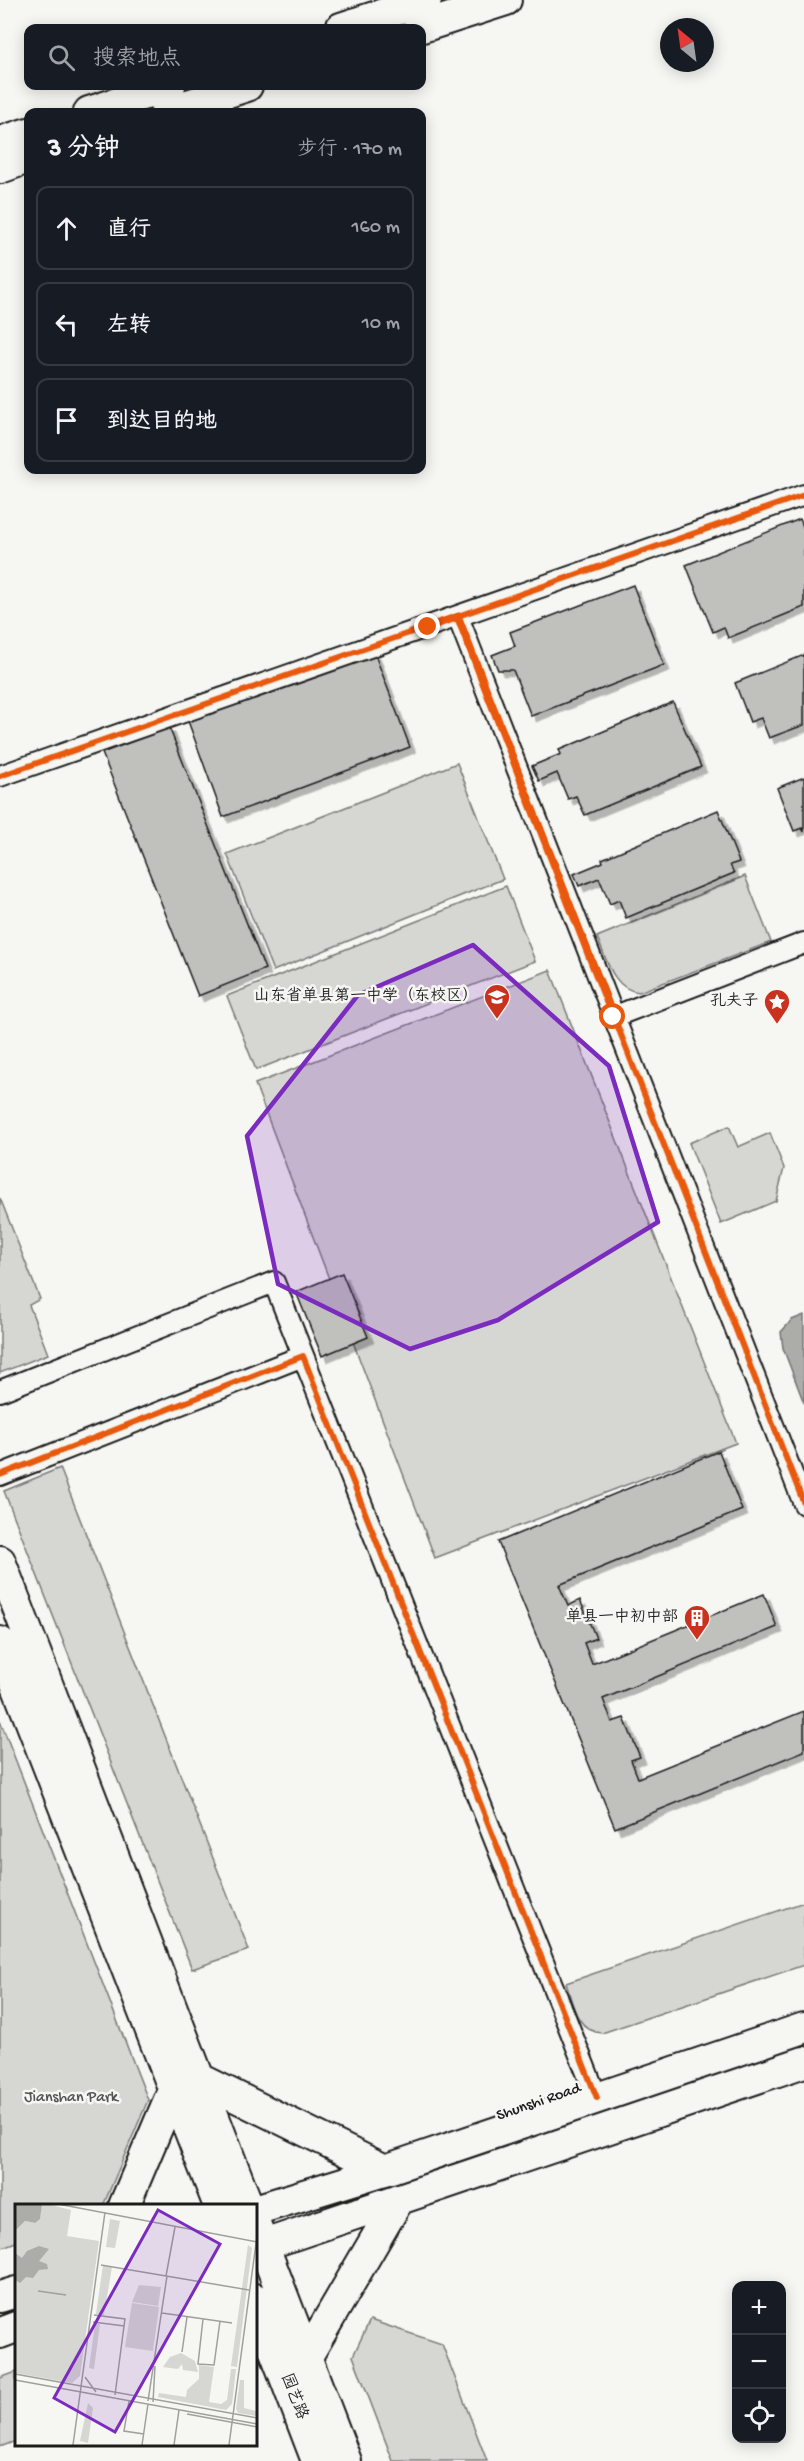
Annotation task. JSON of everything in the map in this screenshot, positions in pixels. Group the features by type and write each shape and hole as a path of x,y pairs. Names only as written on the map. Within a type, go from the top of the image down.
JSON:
{"main road":[{"path":"353,24 426,0"},
{"path":"426,26 506,0"},
{"path":"101,108 158,90"},
{"path":"178,108 235,90"},
{"path":"0,142 24,134"},
{"path":"0,168 24,159"},
{"path":"0,1561 186,2083 218,2204"},
{"path":"0,1642 186,2083 247,2204"},
{"name":"Shunshi Road","path":"256,2210 385,2170 804,2028"},
{"path":"346,2461 280,2358 258,2239 399,2199 804,2062"},
{"path":"186,2083 385,2170"},
{"path":"125,2204 186,2083"},
{"path":"280,2358 399,2199"},
{"path":"0,2297 15,2292"},
{"name":"园艺路","path":"256,2302 280,2358 317,2461"},
{"path":"0,2333 15,2327"}],"street":[{"path":"0,776 804,495"},
{"path":"458,617 804,1504"},
{"path":"613,1017 804,943"},
{"path":"0,1391 274,1282 597,2098"},
{"path":"0,1475 303,1356 308,1368"}],"highlighted area":[{"path":"473,945 609,1066 658,1222 498,1320 410,1349 278,1284 247,1136 358,995"}],"green space":[{"path":"457,763 503,879 273,971 227,854"},
{"path":"745,876 771,942 639,992 623,986 617,979 607,963 597,937"},
{"path":"506,886 535,961 256,1070 227,996"},
{"path":"550,970 736,1443 435,1558 255,1084"},
{"path":"729,1126 738,1147 770,1133 784,1168 776,1201 721,1224 689,1143"},
{"path":"0,1198 40,1299 29,1305 48,1354 0,1373"},
{"path":"60,1468 249,1950 192,1969 4,1491"},
{"name":"Jianshan Park","path":"0,1720 148,2100 104,2204 15,2204 15,2242 0,2248"},
{"path":"804,1902 804,1965 602,2033 586,2027 577,2015 566,1983"},
{"path":"370,2320 442,2344 487,2461 393,2461 353,2356"},
{"path":"15,2372 15,2441 0,2447 0,2378"}],"shaded area":[{"path":"804,1315 804,1403 783,1348 781,1332 792,1320"}],"building":[{"path":"800,519 804,529 804,607 728,638 724,627 713,632 686,565"},
{"path":"633,585 664,665 531,716 513,670 498,670 492,655 515,646 510,632"},
{"path":"374,652 410,747 223,817 188,721"},
{"path":"804,655 804,725 769,738 761,718 750,722 735,683"},
{"path":"673,702 701,767 585,815 576,796 568,799 557,773 539,781 532,766 561,754 559,750"},
{"path":"169,727 265,969 198,996 102,753"},
{"path":"804,777 804,832 802,828 794,831 777,788"},
{"path":"718,810 739,862 730,865 734,873 626,918 619,900 610,904 599,878 579,886 574,874 603,862 602,859"},
{"path":"342,1273 368,1337 322,1356 296,1292"},
{"name":"单县一中初中部","path":"719,1451 742,1510 559,1585 568,1606 580,1600 596,1638 584,1643 592,1664 764,1594 777,1627 603,1699 612,1722 624,1718 640,1757 631,1760 638,1778 804,1711 804,1751 615,1828 498,1542"}],"cycle path":[{"path":"0,776 804,495"},
{"path":"458,617 804,1504"},
{"path":"0,1475 303,1356 597,2098"}],"place":[{"name":"山东省单县第一中学（东校区）","path":"497,1020"},
{"name":"孔夫子","path":"777,1025"},
{"name":"单县一中初中部","path":"697,1641"}],"route":[{"path":"428,627 458,617 613,1017"}]}
